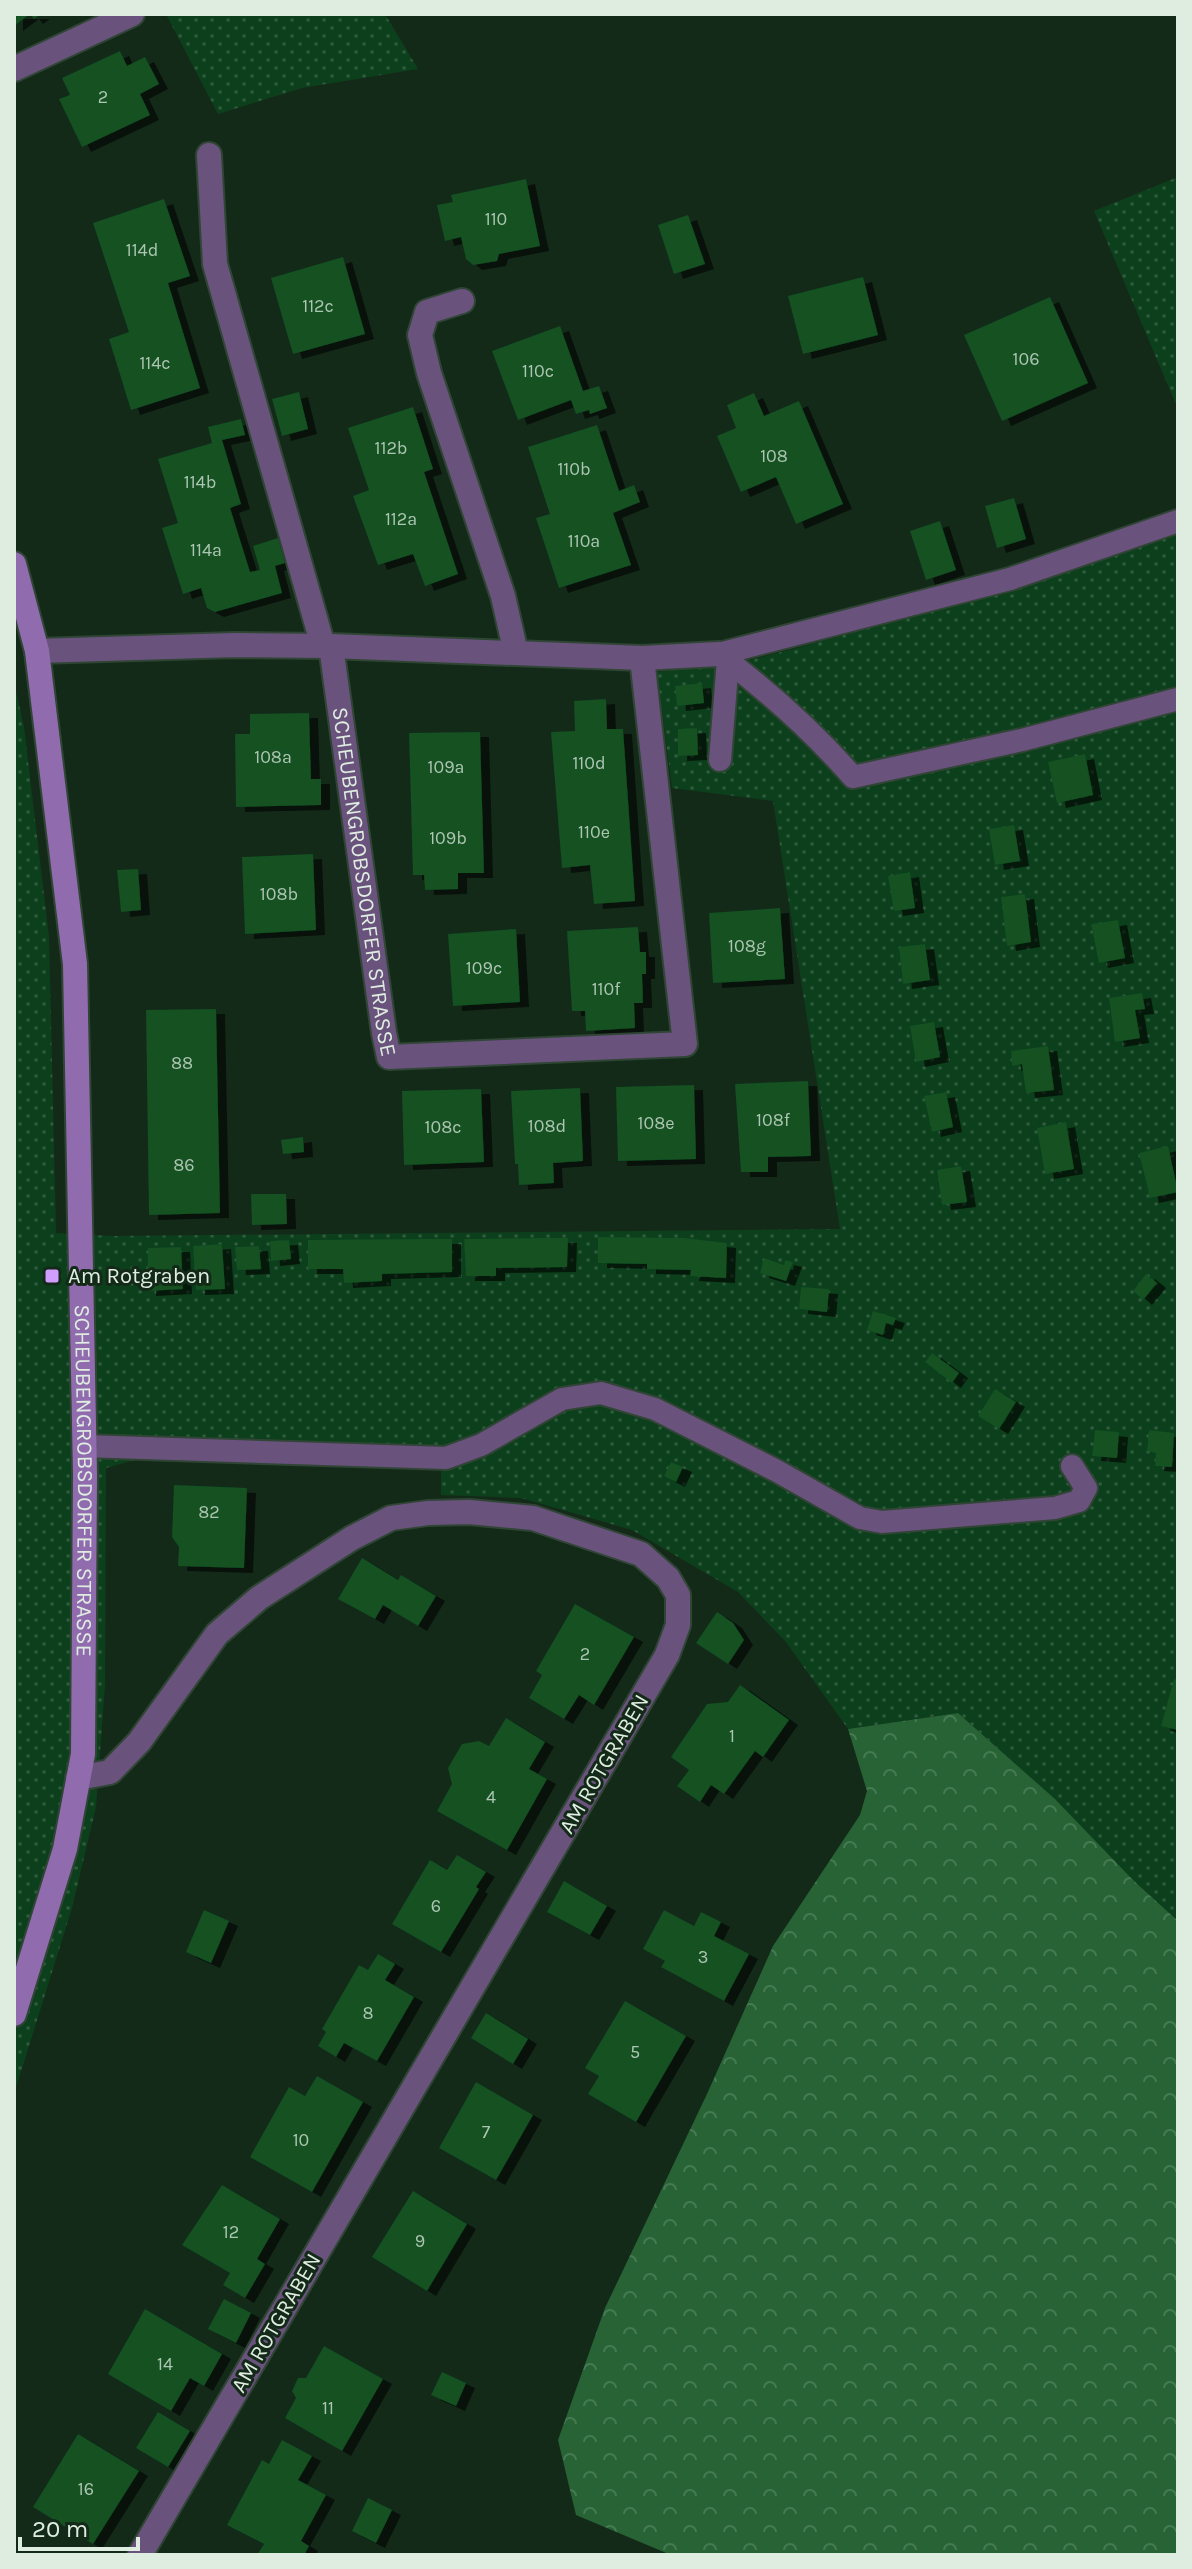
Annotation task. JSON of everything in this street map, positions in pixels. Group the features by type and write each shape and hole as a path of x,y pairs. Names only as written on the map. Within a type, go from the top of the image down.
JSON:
{"main road":[{"name":"SCHEUBENGROBSDORFER STRASSE","path":"14,564 37,651 75,964 84,1446 83,1754 65,1849 14,2014"}],"street":[{"path":"14,69 132,14"},
{"name":"SCHEUBENGROBSDORFER STRASSE","path":"209,155 215,264 327,646 389,1057 685,1044 642,658"},
{"path":"462,301 427,312 420,335 429,373 503,596 516,653"},
{"path":"37,651 235,645 642,658 723,657"},
{"name":"AM ROTGRABEN","path":"78,1778 110,1772 139,1742 217,1634 259,1598 352,1538 391,1518 469,1512 533,1518 641,1554 668,1578 678,1595 678,1625 667,1655 140,2555"}],"lane":[{"path":"723,657 1010,579 1178,521"},
{"path":"723,657 760,684 817,736 853,777 1022,740 1178,699"},
{"path":"720,760 723,657"},
{"path":"84,1446 446,1458 481,1445 562,1399 601,1393 655,1409 860,1518 882,1522 1055,1508 1079,1501 1086,1488 1072,1466"}],"green space":[{"path":"166,14 385,14 418,69 302,88 218,114"},
{"path":"1178,177 1178,409 1094,211"},
{"path":"1178,529 1178,1921 1134,1881 1055,1799 958,1713 848,1729 786,1642 738,1592 632,1530 521,1498 441,1495 441,1466 145,1457 106,1468 105,1685 96,1807 72,1908 14,2094 14,682 24,727 49,937 56,1233 111,1236 840,1229 773,801 672,788 657,672 750,660 793,649 1005,590"},
{"path":"958,1713 1055,1799 1134,1881 1178,1921 1178,2555 671,2555 576,2515 558,2440 605,2308 707,2094 773,1946 860,1815 867,1791 848,1729"}],"building":[{"path":"14,14 30,14 14,26"},
{"path":"120,51 127,66 145,57 159,84 140,94 150,115 82,147 59,99 70,95 62,78"},
{"path":"526,179 540,246 499,254 497,261 473,265 466,259 461,237 445,241 437,205 453,202 451,195"},
{"path":"164,199 190,276 168,283 200,388 131,410 109,339 129,332 93,223"},
{"path":"688,215 705,264 674,274 658,225"},
{"path":"343,257 365,334 293,354 271,278"},
{"path":"863,277 878,335 803,354 788,296"},
{"path":"1050,297 1088,383 1002,421 964,335"},
{"path":"560,326 583,391 599,386 607,408 590,414 589,410 576,414 571,400 518,420 492,351"},
{"path":"299,392 308,429 282,436 272,399"},
{"path":"754,393 764,416 799,401 843,504 796,524 776,477 741,492 717,436 736,428 727,405"},
{"path":"413,407 433,469 424,472 458,574 425,586 413,554 378,565 353,496 369,490 348,428"},
{"path":"241,419 245,435 222,440 241,504 230,508 250,572 260,570 253,546 278,538 285,563 275,566 282,593 215,612 207,608 201,588 183,594 162,528 178,523 158,459 212,443 208,427"},
{"path":"597,425 619,491 634,485 640,502 613,513 631,565 559,588 536,518 550,514 528,447"},
{"path":"1014,498 1026,539 997,548 985,506"},
{"path":"940,521 956,570 926,580 910,531"},
{"path":"702,683 704,703 677,706 675,686"},
{"path":"606,699 607,729 623,729 635,901 594,904 590,865 562,868 551,732 575,731 574,701"},
{"path":"309,713 311,779 321,779 321,805 236,807 235,734 250,734 250,714"},
{"path":"697,728 698,755 678,756 678,729"},
{"path":"480,732 484,873 458,873 458,889 425,890 424,875 413,875 409,733"},
{"path":"1085,754 1093,795 1057,803 1048,762"},
{"path":"1014,825 1020,861 995,865 989,829"},
{"path":"313,854 316,930 245,934 242,857"},
{"path":"138,869 141,910 121,912 117,870"},
{"path":"910,872 915,908 894,911 888,876"},
{"path":"1025,894 1031,942 1007,946 1001,897"},
{"path":"780,908 785,979 713,983 709,913"},
{"path":"1118,920 1125,958 1099,963 1091,924"},
{"path":"638,927 640,952 646,952 646,974 642,974 643,1003 634,1003 635,1028 586,1031 585,1011 572,1011 567,931"},
{"path":"516,929 520,1002 453,1006 448,934"},
{"path":"925,944 930,980 903,984 899,947"},
{"path":"1142,993 1145,1009 1135,1010 1140,1038 1115,1042 1109,998"},
{"path":"216,1009 220,1213 149,1215 146,1010"},
{"path":"934,1022 940,1057 916,1062 910,1026"},
{"path":"1048,1046 1054,1090 1026,1093 1022,1064 1012,1066 1011,1051"},
{"path":"808,1081 811,1156 768,1157 768,1172 741,1172 735,1084"},
{"path":"694,1085 696,1159 618,1161 616,1087"},
{"path":"580,1088 583,1161 553,1163 554,1183 519,1185 511,1091"},
{"path":"481,1089 484,1162 404,1165 402,1091"},
{"path":"946,1092 953,1127 932,1132 924,1096"},
{"path":"1066,1122 1074,1169 1045,1174 1037,1128"},
{"path":"303,1137 304,1152 283,1154 281,1140"},
{"path":"1168,1146 1178,1192 1150,1198 1139,1153"},
{"path":"961,1166 967,1202 942,1205 937,1170"},
{"path":"251,1194 286,1194 287,1224 252,1225"},
{"path":"598,1237 684,1238 727,1243 726,1278 690,1276 691,1270 647,1269 647,1264 598,1263"},
{"path":"568,1238 567,1267 496,1268 496,1276 466,1276 464,1239"},
{"path":"452,1239 452,1272 382,1274 382,1281 344,1283 343,1269 308,1269 308,1240"},
{"path":"289,1240 291,1259 271,1261 270,1241"},
{"path":"222,1244 225,1289 196,1290 193,1246"},
{"path":"259,1246 261,1269 237,1270 235,1247"},
{"path":"181,1247 183,1289 147,1291 148,1248"},
{"path":"764,1258 784,1265 785,1260 793,1262 786,1281 760,1273"},
{"path":"1146,1274 1157,1283 1143,1300 1133,1291"},
{"path":"801,1287 829,1289 827,1312 799,1309"},
{"path":"873,1311 896,1318 893,1325 886,1323 883,1335 867,1330"},
{"path":"932,1353 959,1373 952,1383 925,1362"},
{"path":"995,1389 1016,1402 999,1429 978,1416"},
{"path":"1095,1430 1119,1432 1117,1458 1092,1456"},
{"path":"1149,1430 1174,1433 1172,1467 1155,1466 1156,1453 1147,1451"},
{"path":"671,1462 683,1467 676,1482 664,1476"},
{"path":"174,1485 247,1488 244,1568 178,1566 179,1547 172,1537"},
{"path":"362,1558 398,1580 401,1575 436,1596 418,1626 383,1605 375,1619 338,1599"},
{"path":"575,1604 634,1637 594,1705 579,1695 564,1719 529,1698 542,1675 536,1671"},
{"path":"717,1612 733,1623 744,1640 728,1664 696,1643"},
{"path":"1174,1679 1178,1680 1178,1730 1161,1726"},
{"path":"740,1685 789,1720 763,1757 755,1751 724,1794 711,1785 700,1802 677,1786 689,1770 671,1757 707,1704 728,1702"},
{"path":"506,1718 545,1742 529,1769 547,1779 507,1850 437,1811 452,1784 448,1768 462,1744 479,1741 489,1746"},
{"path":"457,1855 486,1872 441,1952 392,1924 430,1860 447,1870"},
{"path":"564,1881 607,1906 590,1935 547,1912"},
{"path":"204,1910 229,1921 211,1963 186,1952"},
{"path":"664,1910 694,1926 701,1912 721,1922 714,1936 749,1954 724,2001 661,1967 665,1961 643,1949"},
{"path":"378,1954 395,1964 385,1980 414,1997 377,2061 344,2043 336,2057 318,2046 326,2032 322,2029 359,1965 368,1970"},
{"path":"625,2001 686,2036 636,2122 588,2094 599,2076 585,2068"},
{"path":"486,2013 528,2039 513,2064 471,2038"},
{"path":"317,2076 363,2102 312,2192 250,2157 289,2087 305,2096"},
{"path":"476,2082 533,2115 496,2180 439,2148"},
{"path":"222,2185 280,2219 257,2259 265,2264 245,2298 223,2285 230,2273 182,2245"},
{"path":"413,2191 467,2224 427,2291 372,2257"},
{"path":"224,2299 251,2313 236,2343 208,2329"},
{"path":"145,2309 222,2354 204,2386 190,2378 171,2411 108,2374"},
{"path":"324,2346 383,2379 342,2451 285,2418 296,2398 292,2391 298,2378 306,2378"},
{"path":"442,2372 466,2383 456,2406 431,2395"},
{"path":"158,2412 190,2431 168,2467 136,2448"},
{"path":"78,2434 139,2471 93,2544 33,2507"},
{"path":"282,2440 312,2456 298,2480 326,2495 301,2541 309,2546 304,2555 257,2555 264,2544 227,2525 262,2460 269,2464"},
{"path":"368,2498 392,2510 376,2543 352,2531"}],"place":[{"name":"Am Rotgraben","path":"52,1276"}]}
